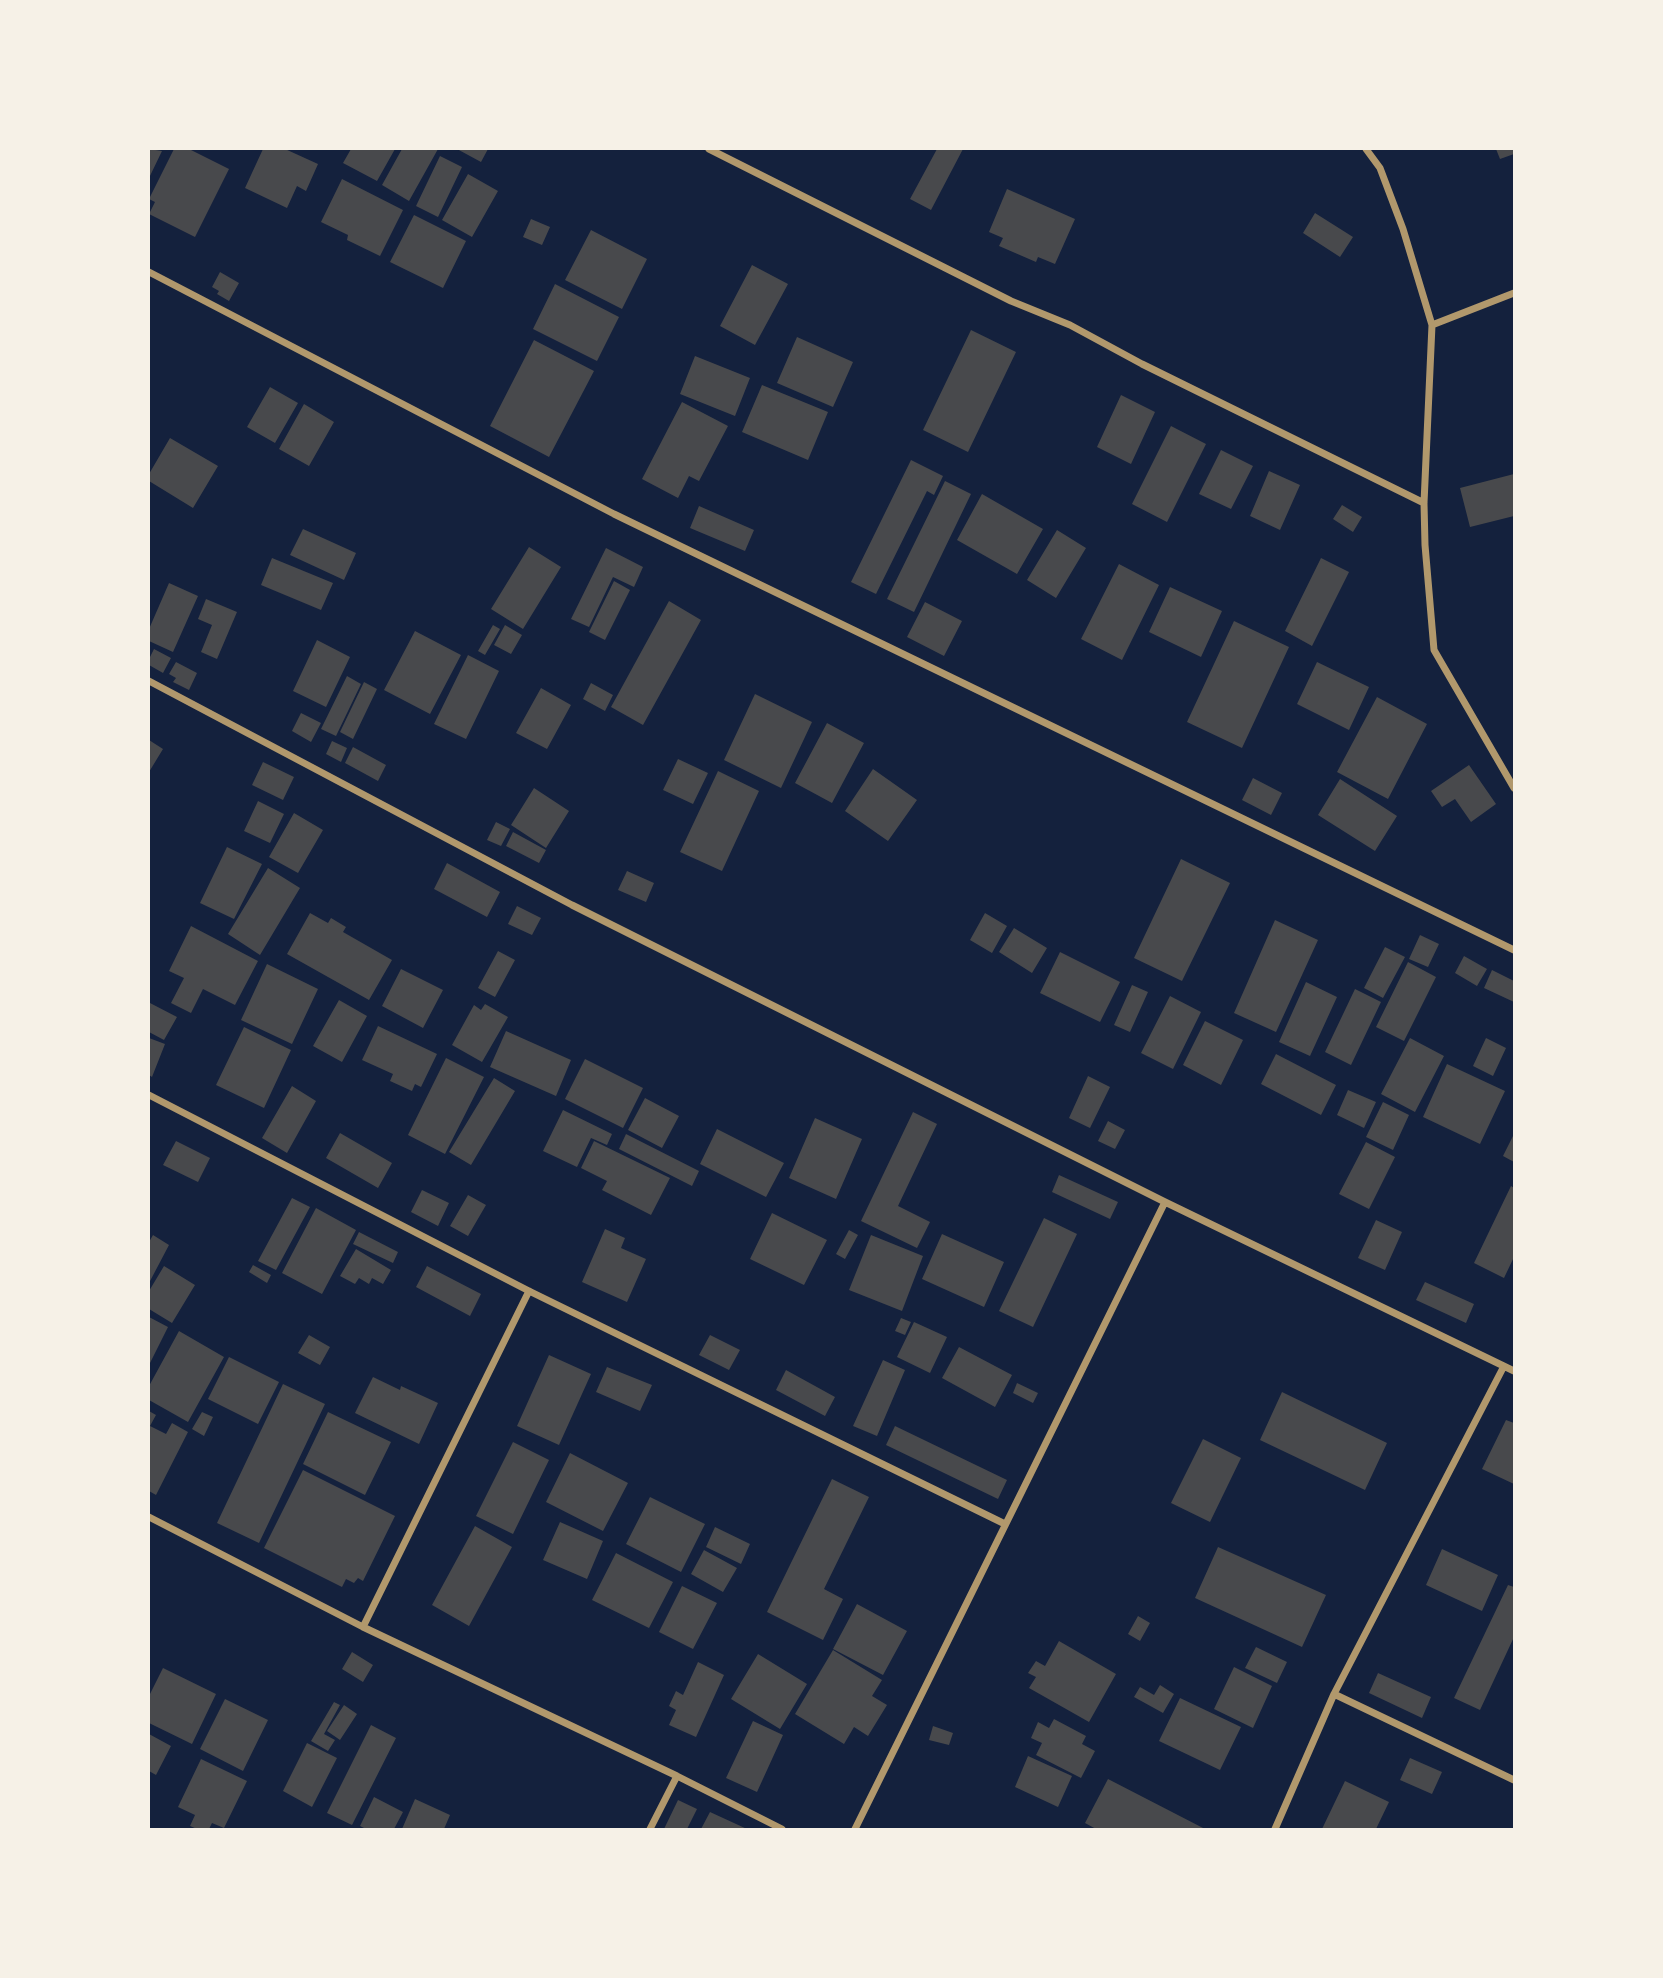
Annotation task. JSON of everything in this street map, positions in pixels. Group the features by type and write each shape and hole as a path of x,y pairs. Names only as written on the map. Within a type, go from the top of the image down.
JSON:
{"street":[{"path":"709,149 1011,301 1070,325 1142,364 1424,503"},
{"path":"1366,149 1380,168 1432,326 1424,503 1434,650 1514,786"},
{"path":"149,272 614,514 1514,950"},
{"path":"1432,326 1514,293"},
{"path":"149,681 572,905 1165,1202 1514,1370"},
{"path":"149,1095 529,1291 1005,1524"},
{"path":"855,1829 1165,1202"},
{"path":"363,1627 529,1291"},
{"path":"1275,1829 1334,1694 1504,1366"},
{"path":"149,1517 363,1627 677,1776 782,1829"},
{"path":"1334,1694 1514,1780"},
{"path":"650,1829 677,1776"}],"building":[{"path":"149,149 162,151 149,178"},
{"path":"174,149 189,149 229,169 195,237 149,214 155,202 149,199"},
{"path":"263,149 285,149 318,164 306,191 297,186 287,208 245,188"},
{"path":"351,149 395,149 377,181 343,163"},
{"path":"402,149 438,149 409,201 382,185"},
{"path":"457,149 488,149 481,162"},
{"path":"937,149 963,149 931,210 910,199"},
{"path":"1496,149 1514,149 1514,154 1500,159"},
{"path":"440,156 462,167 438,217 416,206"},
{"path":"468,174 498,191 472,237 442,220"},
{"path":"342,179 403,210 380,256 347,240 348,235 321,222"},
{"path":"1007,189 1075,219 1055,264 1038,257 1036,262 999,246 1003,238 989,232"},
{"path":"1315,213 1353,237 1340,257 1303,233"},
{"path":"414,215 466,241 443,288 390,262"},
{"path":"531,219 550,227 542,245 523,237"},
{"path":"591,230 647,259 622,309 565,280"},
{"path":"752,265 788,284 755,345 720,326"},
{"path":"220,272 239,283 229,301 217,294 219,291 212,287"},
{"path":"555,284 619,317 597,361 533,329"},
{"path":"971,330 1016,352 968,452 923,430"},
{"path":"797,337 853,362 833,407 777,383"},
{"path":"534,340 594,371 549,457 490,426"},
{"path":"695,356 750,378 735,416 680,394"},
{"path":"762,385 828,412 808,460 742,432"},
{"path":"270,387 298,403 275,443 247,427"},
{"path":"1121,395 1155,412 1131,464 1097,447"},
{"path":"682,402 728,426 699,481 689,476 678,498 642,479"},
{"path":"304,404 334,422 309,466 279,449"},
{"path":"1171,426 1206,444 1167,522 1132,504"},
{"path":"170,438 218,466 193,508 149,481 149,474"},
{"path":"1221,450 1253,466 1231,509 1199,494"},
{"path":"911,460 943,476 934,495 927,491 876,594 851,582"},
{"path":"1269,471 1300,485 1280,530 1250,516"},
{"path":"1514,474 1514,516 1470,527 1460,488"},
{"path":"945,481 971,494 914,612 887,599"},
{"path":"982,494 1043,529 1017,574 957,540"},
{"path":"1342,505 1362,517 1353,532 1333,519"},
{"path":"699,506 754,530 745,551 690,528"},
{"path":"303,529 356,553 344,580 290,555"},
{"path":"1057,530 1086,548 1056,598 1027,580"},
{"path":"529,547 561,567 523,629 491,609"},
{"path":"606,548 643,567 634,587 613,577 589,627 571,619"},
{"path":"272,558 333,583 321,610 261,585"},
{"path":"1321,558 1349,572 1312,646 1285,631"},
{"path":"1119,564 1159,585 1122,660 1081,639"},
{"path":"614,581 630,590 605,640 589,632"},
{"path":"169,583 198,596 173,652 149,641 149,629"},
{"path":"1170,587 1222,611 1201,657 1149,632"},
{"path":"206,599 237,612 217,659 201,652 212,625 198,619"},
{"path":"669,601 701,620 643,725 611,707"},
{"path":"925,602 962,621 944,656 907,637"},
{"path":"1234,621 1289,647 1242,748 1187,722"},
{"path":"493,625 500,629 485,655 478,651"},
{"path":"505,625 522,635 511,654 494,645"},
{"path":"415,631 461,655 430,714 384,690"},
{"path":"317,640 350,657 326,707 293,691"},
{"path":"154,649 171,658 163,673 149,665"},
{"path":"468,655 499,671 466,739 434,724"},
{"path":"176,662 197,673 189,690 173,682 176,678 169,674"},
{"path":"1317,662 1369,687 1349,730 1297,704"},
{"path":"347,676 361,684 336,736 321,729"},
{"path":"364,682 377,689 353,739 340,732"},
{"path":"591,683 613,695 605,711 583,699"},
{"path":"541,688 571,705 547,749 516,733"},
{"path":"755,694 812,722 781,788 724,760"},
{"path":"1377,697 1427,724 1388,799 1337,772"},
{"path":"301,713 321,723 311,742 292,731"},
{"path":"827,723 864,743 832,803 795,783"},
{"path":"149,740 163,749 149,772"},
{"path":"332,741 347,748 341,762 326,754"},
{"path":"353,747 386,765 378,781 345,763"},
{"path":"678,759 708,773 693,804 663,790"},
{"path":"263,762 294,777 283,800 252,785"},
{"path":"1469,765 1496,804 1471,822 1455,799 1442,807 1431,791"},
{"path":"873,769 917,800 888,841 845,811"},
{"path":"718,771 759,791 722,871 680,852"},
{"path":"1253,778 1282,793 1271,815 1242,800"},
{"path":"1340,779 1397,816 1375,851 1318,815"},
{"path":"534,788 569,811 546,848 511,825"},
{"path":"258,801 284,814 270,843 244,831"},
{"path":"294,813 323,830 298,873 269,857"},
{"path":"496,822 510,829 501,846 487,840"},
{"path":"513,832 546,850 539,863 506,846"},
{"path":"227,847 262,864 234,919 200,903"},
{"path":"1181,859 1230,883 1182,981 1134,958"},
{"path":"447,863 500,892 487,917 434,889"},
{"path":"268,868 300,888 260,955 228,934"},
{"path":"627,871 654,883 646,902 618,890"},
{"path":"517,906 541,918 532,935 508,924"},
{"path":"310,913 328,923 331,918 346,927 343,932 392,960 369,1000 287,954"},
{"path":"985,913 1007,926 992,953 970,940"},
{"path":"1275,920 1318,940 1276,1032 1234,1013"},
{"path":"191,926 258,961 235,1005 203,989 191,1013 171,1003 184,978 169,971"},
{"path":"1014,928 1047,948 1032,973 999,952"},
{"path":"1420,935 1439,944 1428,967 1409,959"},
{"path":"1385,947 1405,957 1383,998 1364,988"},
{"path":"498,951 515,960 495,997 478,988"},
{"path":"1060,952 1120,982 1100,1022 1040,993"},
{"path":"1464,956 1487,969 1477,986 1455,973"},
{"path":"1408,962 1436,977 1404,1041 1376,1027"},
{"path":"267,964 318,989 292,1044 241,1020"},
{"path":"401,969 443,990 423,1028 382,1006"},
{"path":"1492,970 1514,981 1514,1002 1484,988"},
{"path":"1306,982 1337,997 1310,1056 1279,1042"},
{"path":"1132,985 1148,992 1130,1032 1114,1025"},
{"path":"1355,989 1381,1002 1351,1065 1325,1052"},
{"path":"1170,996 1201,1012 1173,1069 1141,1053"},
{"path":"339,1000 367,1016 342,1062 313,1046"},
{"path":"150,1003 177,1017 164,1040 149,1032"},
{"path":"485,1004 508,1017 482,1062 452,1045 474,1005 481,1010"},
{"path":"1205,1021 1243,1040 1221,1085 1183,1065"},
{"path":"378,1026 437,1054 421,1087 415,1084 412,1091 390,1081 393,1074 362,1060"},
{"path":"244,1027 291,1050 264,1108 216,1085"},
{"path":"506,1031 571,1060 556,1096 490,1067"},
{"path":"149,1038 165,1044 152,1077 149,1075"},
{"path":"1410,1038 1444,1056 1415,1112 1381,1094"},
{"path":"1486,1038 1506,1048 1493,1076 1473,1066"},
{"path":"1276,1054 1336,1085 1321,1115 1261,1084"},
{"path":"446,1058 484,1077 445,1154 408,1135"},
{"path":"585,1059 643,1088 623,1128 565,1099"},
{"path":"1447,1064 1505,1091 1480,1144 1423,1117"},
{"path":"1088,1076 1110,1087 1090,1128 1069,1118"},
{"path":"494,1078 515,1091 471,1165 449,1152"},
{"path":"292,1086 316,1101 287,1153 262,1138"},
{"path":"1348,1090 1376,1102 1364,1128 1337,1115"},
{"path":"645,1098 679,1116 662,1148 628,1130"},
{"path":"1383,1102 1409,1115 1393,1150 1366,1137"},
{"path":"563,1110 612,1134 607,1145 591,1138 577,1167 543,1151"},
{"path":"913,1112 937,1124 898,1206 930,1222 917,1248 861,1221"},
{"path":"815,1118 862,1139 836,1199 789,1178"},
{"path":"1108,1121 1125,1130 1115,1149 1098,1141"},
{"path":"717,1129 784,1163 766,1197 700,1164"},
{"path":"340,1133 392,1163 378,1188 326,1158"},
{"path":"626,1134 699,1171 692,1186 619,1149"},
{"path":"1514,1134 1514,1162 1503,1156"},
{"path":"176,1141 210,1158 198,1182 163,1165"},
{"path":"594,1141 670,1178 651,1215 602,1190 607,1181 581,1168"},
{"path":"1366,1142 1395,1157 1369,1209 1339,1194"},
{"path":"1059,1175 1118,1202 1110,1219 1052,1192"},
{"path":"1511,1186 1514,1188 1514,1257 1504,1278 1474,1263"},
{"path":"422,1190 449,1203 438,1226 411,1212"},
{"path":"468,1195 486,1205 468,1236 450,1226"},
{"path":"292,1198 310,1207 276,1270 258,1261"},
{"path":"316,1208 356,1230 322,1294 282,1273"},
{"path":"772,1213 827,1240 804,1285 750,1259"},
{"path":"1044,1218 1077,1234 1033,1327 999,1311"},
{"path":"1376,1220 1402,1232 1385,1270 1358,1258"},
{"path":"605,1229 625,1238 621,1248 646,1259 627,1302 582,1282"},
{"path":"849,1230 858,1235 845,1259 836,1254"},
{"path":"359,1232 398,1252 393,1263 353,1244"},
{"path":"942,1234 1004,1262 984,1307 922,1279"},
{"path":"153,1235 169,1245 149,1283 149,1242"},
{"path":"871,1235 923,1256 902,1311 849,1290"},
{"path":"356,1249 391,1270 383,1284 372,1278 369,1284 359,1278 355,1284 340,1276"},
{"path":"253,1265 271,1275 267,1283 249,1272"},
{"path":"164,1266 195,1285 172,1323 149,1309 149,1291"},
{"path":"427,1266 481,1294 470,1316 416,1287"},
{"path":"1425,1282 1474,1304 1466,1323 1416,1300"},
{"path":"149,1317 168,1327 149,1365"},
{"path":"901,1318 911,1322 905,1335 895,1331"},
{"path":"914,1322 947,1337 930,1373 897,1357"},
{"path":"179,1331 224,1357 188,1422 149,1400 149,1386"},
{"path":"309,1335 330,1347 320,1365 298,1353"},
{"path":"710,1335 740,1350 729,1370 699,1355"},
{"path":"959,1347 1012,1375 995,1407 942,1378"},
{"path":"549,1355 591,1374 559,1445 517,1426"},
{"path":"229,1357 279,1382 258,1424 208,1399"},
{"path":"883,1360 905,1370 877,1436 853,1426"},
{"path":"607,1367 652,1385 640,1411 596,1392"},
{"path":"786,1370 835,1397 825,1416 776,1390"},
{"path":"373,1377 438,1403 419,1444 355,1413"},
{"path":"1017,1383 1038,1393 1033,1403 1013,1393"},
{"path":"283,1384 325,1404 259,1543 217,1523"},
{"path":"1282,1392 1387,1443 1365,1490 1260,1440"},
{"path":"149,1411 156,1415 150,1426 166,1434 172,1423 188,1432 156,1495 149,1491"},
{"path":"202,1412 213,1417 204,1436 192,1429"},
{"path":"328,1412 391,1442 365,1495 303,1464"},
{"path":"1506,1420 1514,1423 1514,1484 1482,1469"},
{"path":"895,1426 1007,1480 998,1499 886,1445"},
{"path":"1203,1439 1241,1458 1210,1522 1171,1503"},
{"path":"513,1442 549,1460 513,1534 476,1516"},
{"path":"570,1453 628,1483 603,1531 546,1502"},
{"path":"303,1470 395,1516 363,1581 358,1578 354,1583 346,1579 342,1587 264,1548"},
{"path":"832,1479 869,1497 824,1589 843,1599 823,1640 767,1612"},
{"path":"650,1497 705,1524 681,1572 626,1544"},
{"path":"560,1522 603,1541 587,1579 543,1560"},
{"path":"475,1526 512,1547 469,1626 432,1605"},
{"path":"715,1527 750,1544 741,1564 706,1547"},
{"path":"1218,1547 1326,1595 1302,1647 1195,1598"},
{"path":"1442,1549 1498,1575 1482,1611 1426,1585"},
{"path":"704,1550 737,1568 723,1592 691,1574"},
{"path":"616,1553 673,1582 649,1628 592,1600"},
{"path":"1508,1585 1514,1587 1514,1637 1480,1710 1454,1698"},
{"path":"682,1586 717,1603 693,1649 659,1632"},
{"path":"857,1604 907,1631 883,1675 833,1649"},
{"path":"1138,1616 1150,1623 1140,1641 1128,1634"},
{"path":"1059,1641 1116,1674 1089,1722 1029,1688 1036,1677 1028,1673 1036,1661 1045,1666"},
{"path":"1256,1647 1287,1662 1277,1683 1245,1668"},
{"path":"833,1650 882,1680 872,1696 887,1705 868,1736 854,1727 844,1744 795,1714"},
{"path":"352,1652 373,1665 363,1682 342,1669"},
{"path":"758,1654 807,1684 780,1729 731,1699"},
{"path":"698,1662 724,1675 696,1737 669,1725 676,1710 669,1706 676,1691 683,1695"},
{"path":"1234,1667 1272,1686 1253,1728 1214,1709"},
{"path":"163,1668 216,1694 192,1744 149,1723 149,1696"},
{"path":"1378,1673 1431,1697 1422,1718 1369,1693"},
{"path":"1160,1685 1174,1694 1163,1713 1134,1697 1140,1687 1154,1695"},
{"path":"1180,1698 1241,1727 1220,1770 1159,1741"},
{"path":"225,1699 268,1720 243,1771 200,1749"},
{"path":"334,1702 340,1705 324,1734 335,1740 328,1751 311,1741"},
{"path":"344,1705 357,1714 340,1740 327,1731"},
{"path":"1054,1719 1086,1736 1082,1744 1095,1751 1081,1778 1036,1755 1042,1743 1031,1738 1038,1722 1049,1728"},
{"path":"753,1721 783,1735 757,1792 726,1778"},
{"path":"371,1725 396,1738 352,1825 327,1813"},
{"path":"933,1726 953,1733 949,1745 929,1740"},
{"path":"149,1734 171,1746 156,1775 149,1771"},
{"path":"307,1743 337,1758 312,1807 283,1791"},
{"path":"1028,1756 1072,1776 1058,1807 1015,1787"},
{"path":"1410,1758 1442,1772 1432,1794 1400,1780"},
{"path":"201,1759 247,1781 224,1828 212,1823 209,1829 190,1826 195,1815 178,1807"},
{"path":"1108,1779 1205,1829 1096,1829 1085,1823"},
{"path":"1345,1781 1389,1802 1376,1829 1322,1829"},
{"path":"374,1797 403,1812 394,1829 366,1829 360,1826"},
{"path":"415,1799 450,1815 444,1829 402,1829"},
{"path":"678,1800 697,1809 687,1829 664,1829"},
{"path":"710,1812 747,1829 701,1829"}]}
